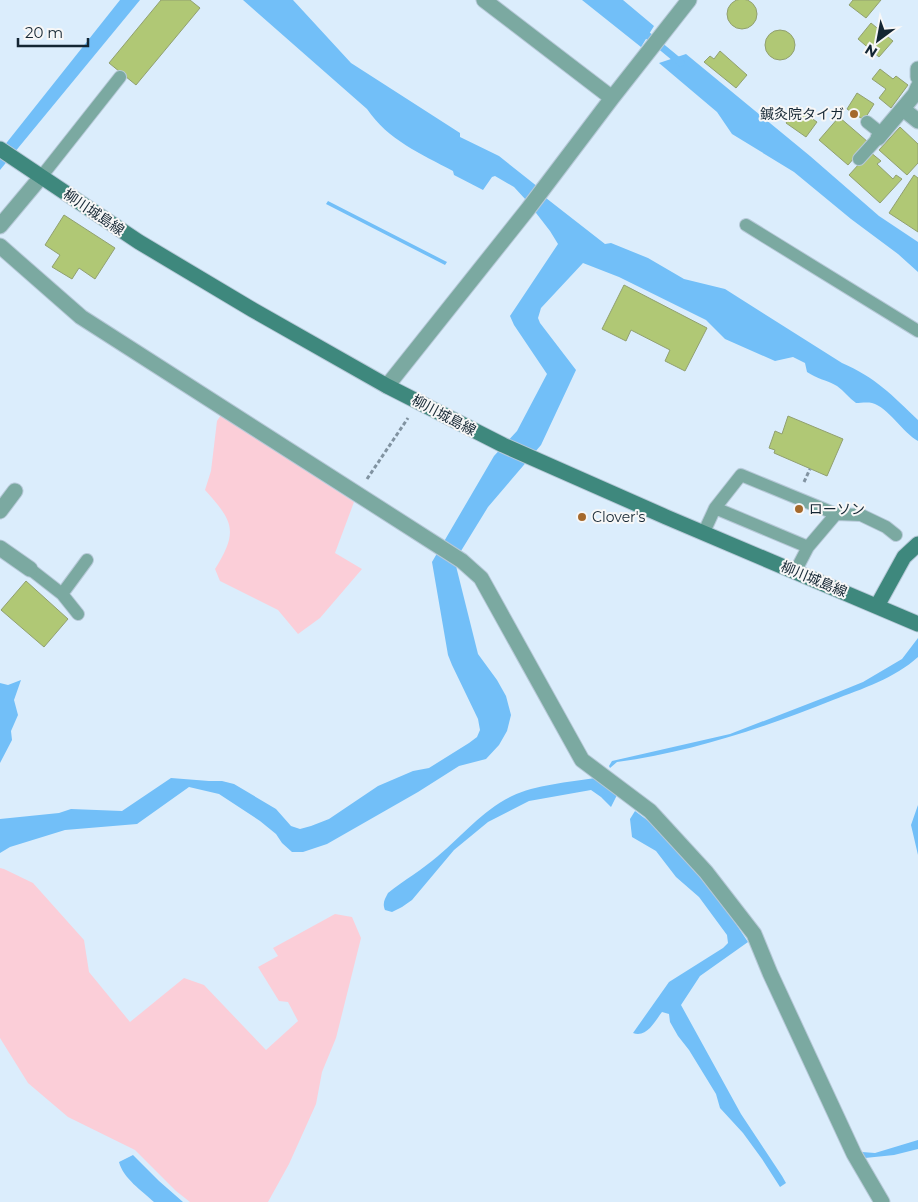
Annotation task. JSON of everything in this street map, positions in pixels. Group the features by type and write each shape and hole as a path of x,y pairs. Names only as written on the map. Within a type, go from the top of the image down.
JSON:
{"main road":[{"name":"柳川城島線","path":"0,149 139,242 253,310 387,386 536,460 918,624"},
{"path":"877,606 904,557 918,544"}],"street":[{"path":"484,0 612,98"},
{"path":"387,386 528,209 612,98 690,0"},
{"path":"918,69 918,77"},
{"path":"880,136 915,94 918,87"},
{"path":"903,109 918,121"},
{"path":"0,226 41,177"},
{"path":"0,246 81,317 462,561 481,578 582,760 650,811 706,872 754,934 770,973 854,1154 882,1202"},
{"path":"0,511 15,491"},
{"path":"0,548 30,569"}],"lane":[{"path":"41,177 120,77"},
{"path":"859,159 880,136 867,122"},
{"path":"746,225 918,331"},
{"path":"704,532 715,508 740,475 836,514 860,515 886,527 896,535"},
{"path":"715,508 808,547"},
{"path":"795,572 808,547 836,514"},
{"path":"62,594 87,560"},
{"path":"30,569 62,594 78,614"}],"path":[{"path":"357,494 420,402"},
{"path":"802,487 810,469"}],"shaded area":[{"path":"221,415 354,502 335,553 362,569 320,618 298,634 278,610 220,581 215,569 228,545 230,535 230,527 222,510 205,490 211,471 217,421"},
{"path":"0,868 33,883 84,940 89,972 130,1022 184,978 204,985 266,1050 298,1021 288,1002 279,1001 258,967 278,956 273,948 335,914 352,917 361,938 336,1038 322,1072 316,1104 289,1164 268,1202 190,1202 176,1191 135,1150 68,1117 28,1083 0,1038"}],"water":[{"path":"120,0 140,0 0,170 0,151"},
{"path":"243,0 293,0 351,63 460,133 460,137 499,156 538,187 532,194 542,204 546,198 605,244 611,243 648,258 684,279 725,289 874,381 918,420 918,441 878,405 856,403 837,386 807,372 805,363 793,357 775,361 725,339 706,320 619,277 583,263 541,308 538,318 576,370 541,445 488,507 453,564 456,566 478,654 506,696 511,715 507,731 499,745 486,759 459,766 418,792 327,844 303,852 292,852 276,834 260,821 219,794 189,787 137,824 65,830 10,847 0,853 0,819 59,813 71,809 122,811 171,778 222,781 234,784 276,809 291,826 300,829 329,819 378,786 413,771 429,768 469,743 477,737 480,730 478,719 448,655 432,562 494,456 517,431 547,374 510,316 558,244 550,231 514,187 495,176 492,177 483,190 454,175 453,171 395,138 375,120 367,109"},
{"path":"582,0 623,0 654,26 641,47"},
{"path":"686,54 810,156 879,216 918,242 918,272 794,172 732,134 717,112 659,63"},
{"path":"328,201 447,262 445,265 326,204"},
{"path":"918,638 918,657 889,677 867,687 727,738 673,752 617,762 610,768 609,766 612,761 730,734 863,682 902,659"},
{"path":"21,680 14,700 18,715 11,731 12,740 0,763 0,683 8,685"},
{"path":"595,778 617,795 611,807 591,790 529,801 488,822 454,850 412,900 392,912 385,910 384,903 388,893 432,861 482,816 501,802 531,789"},
{"path":"918,805 918,855 911,825"},
{"path":"635,811 651,823 718,897 748,942 700,976 681,1005 741,1114 786,1183 780,1187 743,1133 720,1108 716,1094 689,1050 678,1036 670,1022 669,1014 662,1012 646,1031 638,1034 633,1033 669,982 728,943 727,935 699,897 676,877 656,851 632,837 630,819"},
{"path":"918,1140 918,1149 894,1155 865,1158 862,1152 875,1153"},
{"path":"133,1155 183,1202 154,1202 134,1184 124,1173 119,1162"}],"building":[{"path":"742,-1 753,3 757,14 753,25 742,29 731,25 727,14 731,3"},
{"path":"161,0 190,0 200,8 136,85 109,63"},
{"path":"853,0 881,0 866,18 849,5"},
{"path":"871,23 893,41 879,57 858,39"},
{"path":"780,30 791,34 795,45 791,56 780,60 769,56 765,45 769,34"},
{"path":"720,51 747,75 736,88 704,62 710,56 714,59"},
{"path":"880,69 893,79 896,76 908,85 891,108 879,98 886,89 872,79"},
{"path":"857,93 874,104 864,120 847,109"},
{"path":"797,108 817,122 806,137 786,123"},
{"path":"839,117 868,142 848,165 819,140"},
{"path":"900,127 918,144 918,163 907,175 879,150"},
{"path":"870,152 881,161 877,164 893,179 896,175 902,179 880,203 849,175"},
{"path":"914,175 918,178 918,232 889,213"},
{"path":"64,215 115,248 95,279 79,268 72,279 52,267 60,255 45,245"},
{"path":"624,285 707,328 685,371 665,361 670,350 631,330 626,341 602,329"},
{"path":"788,416 843,439 827,476 774,453 775,450 769,448 775,431 782,434"},
{"path":"26,581 68,619 44,647 1,610"}],"waterway":[{"path":"641,30 681,63"}],"place":[{"name":"鍼灸院タイガ","path":"854,114"},
{"name":"ローソン","path":"799,509"},
{"name":"Clover's","path":"582,517"}]}
